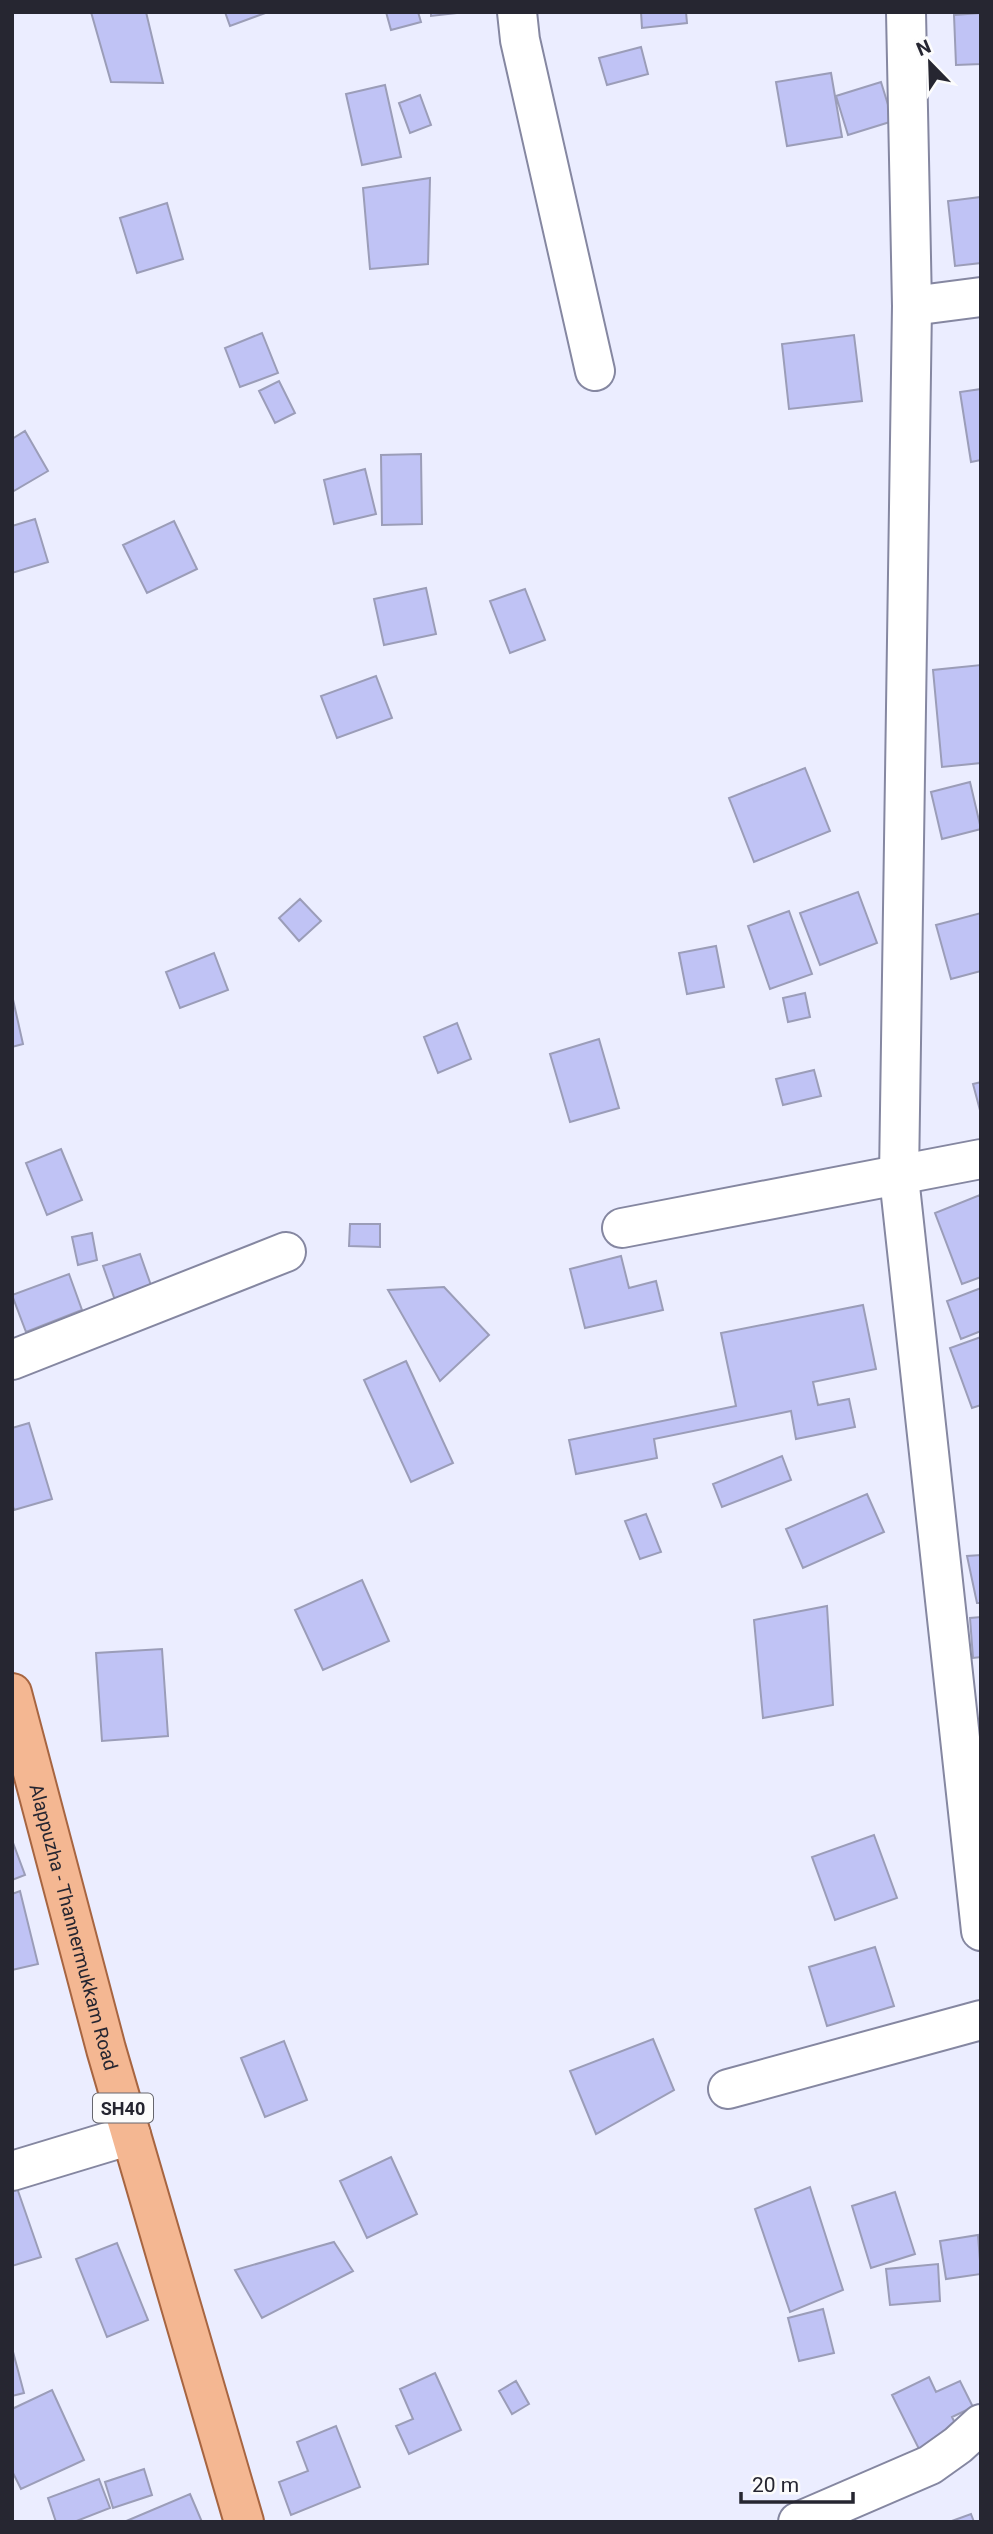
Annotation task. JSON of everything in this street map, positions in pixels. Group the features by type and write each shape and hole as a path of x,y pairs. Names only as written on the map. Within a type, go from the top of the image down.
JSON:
{"main road":[{"path":"517,12 523,53 595,371"},
{"path":"906,12 912,306 899,1177 981,1931"},
{"path":"912,306 981,297"},
{"path":"622,1228 981,1160"},
{"path":"12,1360 286,1252"},
{"name":"Alappuzha - Thannermukkam Road","path":"12,1693 103,2036 244,2522"},
{"path":"728,2089 981,2020"},
{"path":"12,2171 131,2135"},
{"path":"799,2522 930,2465 981,2424"}],"building":[{"path":"91,12 146,12 163,83 111,82"},
{"path":"225,12 268,12 230,26"},
{"path":"386,12 418,12 421,22 391,30"},
{"path":"431,12 466,12 431,16"},
{"path":"641,12 686,12 687,23 642,28"},
{"path":"981,13 981,64 956,65 954,15"},
{"path":"641,47 648,74 607,85 599,58"},
{"path":"831,73 842,137 787,146 776,82"},
{"path":"881,82 893,121 848,135 836,96"},
{"path":"385,85 401,157 362,165 346,94"},
{"path":"420,95 431,125 410,133 399,103"},
{"path":"430,178 428,264 370,269 363,188"},
{"path":"981,197 981,263 955,266 948,201"},
{"path":"167,203 183,259 137,273 120,218"},
{"path":"262,333 278,373 240,387 225,348"},
{"path":"854,335 862,401 789,409 782,344"},
{"path":"279,381 295,413 275,423 259,391"},
{"path":"981,389 981,460 971,462 960,392"},
{"path":"25,431 48,471 12,492 12,439"},
{"path":"421,454 422,524 382,525 381,455"},
{"path":"365,469 376,514 334,524 324,480"},
{"path":"35,519 48,562 12,573 12,526"},
{"path":"174,521 197,569 147,593 123,545"},
{"path":"426,588 436,634 384,645 374,599"},
{"path":"525,589 545,640 510,653 490,601"},
{"path":"981,665 981,763 942,767 933,670"},
{"path":"376,676 392,718 337,738 321,696"},
{"path":"805,768 830,831 754,862 729,798"},
{"path":"970,782 981,829 942,839 931,792"},
{"path":"858,892 877,943 820,965 800,913"},
{"path":"300,899 321,921 299,941 279,918"},
{"path":"789,911 812,974 770,989 748,926"},
{"path":"981,913 981,971 951,979 936,925"},
{"path":"716,946 724,987 687,994 679,953"},
{"path":"214,953 228,990 180,1008 166,972"},
{"path":"805,993 810,1017 788,1022 783,998"},
{"path":"12,995 23,1044 12,1047"},
{"path":"457,1023 471,1059 438,1073 424,1037"},
{"path":"599,1039 619,1108 570,1122 550,1054"},
{"path":"814,1070 821,1096 783,1105 776,1079"},
{"path":"981,1082 981,1114 973,1084"},
{"path":"61,1149 82,1200 47,1215 26,1163"},
{"path":"980,1195 981,1277 962,1284 935,1213"},
{"path":"350,1224 380,1224 380,1247 349,1246"},
{"path":"92,1233 97,1260 78,1265 72,1237"},
{"path":"140,1254 153,1291 116,1303 103,1266"},
{"path":"621,1256 629,1288 656,1281 663,1310 585,1328 570,1269"},
{"path":"69,1274 82,1310 26,1332 12,1295"},
{"path":"444,1287 489,1335 440,1381 388,1290"},
{"path":"981,1288 981,1331 961,1339 947,1301"},
{"path":"863,1305 876,1369 813,1382 818,1405 849,1399 855,1427 796,1439 791,1411 654,1439 657,1458 576,1474 569,1440 736,1406 721,1333"},
{"path":"981,1337 981,1405 972,1408 950,1348"},
{"path":"406,1361 453,1463 411,1482 364,1380"},
{"path":"29,1423 52,1499 14,1510 12,1428"},
{"path":"782,1456 791,1480 722,1507 713,1484"},
{"path":"867,1494 884,1532 803,1568 786,1529"},
{"path":"646,1514 661,1552 640,1559 625,1521"},
{"path":"981,1555 981,1603 977,1603 967,1556"},
{"path":"362,1580 389,1641 323,1670 295,1610"},
{"path":"827,1606 833,1705 763,1718 754,1620"},
{"path":"981,1617 981,1657 973,1658 970,1618"},
{"path":"162,1649 168,1736 102,1741 96,1653"},
{"path":"874,1835 897,1898 835,1920 812,1857"},
{"path":"12,1840 25,1875 12,1880"},
{"path":"20,1891 38,1964 12,1970 12,1894"},
{"path":"875,1947 894,2006 827,2026 809,1967"},
{"path":"653,2039 674,2090 596,2134 570,2071"},
{"path":"284,2041 307,2100 265,2117 241,2058"},
{"path":"391,2157 417,2214 367,2238 340,2181"},
{"path":"810,2187 843,2290 790,2312 755,2209"},
{"path":"17,2188 41,2257 12,2266 12,2190"},
{"path":"895,2192 915,2254 871,2268 852,2206"},
{"path":"978,2235 981,2274 946,2279 940,2241"},
{"path":"334,2242 353,2271 262,2318 235,2270"},
{"path":"117,2243 148,2320 107,2337 76,2259"},
{"path":"938,2264 940,2301 890,2305 886,2269"},
{"path":"823,2309 834,2353 799,2361 788,2318"},
{"path":"12,2348 24,2393 12,2396"},
{"path":"435,2373 461,2430 409,2454 396,2426 413,2419 400,2389"},
{"path":"929,2377 936,2392 960,2381 973,2407 952,2417 962,2438 923,2457 892,2395"},
{"path":"516,2381 529,2404 512,2414 499,2391"},
{"path":"52,2390 84,2460 21,2489 12,2471 12,2409"},
{"path":"336,2426 360,2487 291,2515 279,2482 308,2471 297,2442"},
{"path":"144,2469 152,2495 113,2508 105,2482"},
{"path":"99,2479 110,2508 74,2522 56,2522 48,2498"},
{"path":"190,2494 202,2522 124,2522"},
{"path":"971,2514 974,2522 949,2522"}]}
